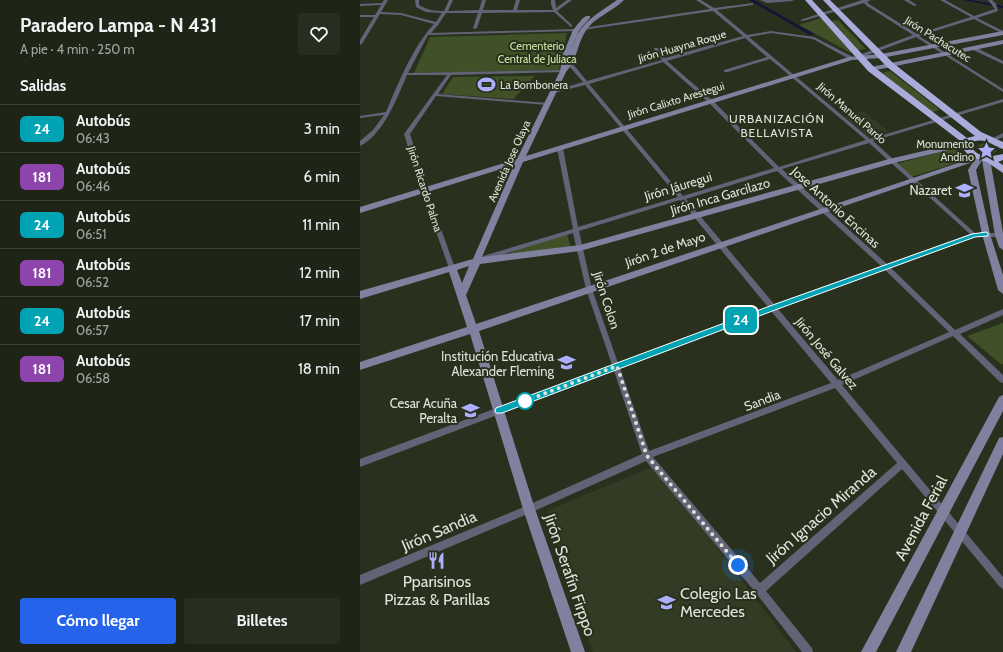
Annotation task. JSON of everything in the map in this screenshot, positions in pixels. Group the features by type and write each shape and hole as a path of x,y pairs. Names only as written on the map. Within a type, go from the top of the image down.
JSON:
{"highway":[{"path":"808,0 822,14 855,57 967,143 969,150 1003,170"},
{"path":"826,0 890,65 978,134 997,140"},
{"path":"967,143 976,138 997,140"},
{"path":"984,158 1003,157"}],"street":[{"path":"417,0 417,6 420,9 434,12 554,11 570,0"},
{"path":"360,144 375,131 388,113 405,74 427,34 437,24 451,0"},
{"path":"475,28 484,0"},
{"path":"515,11 518,0"},
{"path":"553,0 552,5 554,11 575,28"},
{"path":"563,71 562,64 575,28 612,0"},
{"path":"405,74 563,71 570,64 585,27 621,0"},
{"name":"Jirón Manuel Pardo","path":"698,0 714,10 746,36 870,141 974,235"},
{"path":"764,1 792,0"},
{"path":"802,20 866,0"},
{"name":"Jirón Pachacutec","path":"866,0 868,5 1003,91"},
{"path":"906,0 914,5"},
{"path":"942,0 1003,33"},
{"name":"Jirón Calixto Arestegui","path":"360,210 855,57 915,36 974,18 997,9 990,0"},
{"path":"360,5 385,2"},
{"path":"360,44 385,2"},
{"path":"427,34 575,28 752,4"},
{"path":"360,16 400,14 437,24"},
{"path":"432,30 475,28 575,28"},
{"name":"Jirón Huayna Roque","path":"552,93 746,36 771,32 818,39 855,57"},
{"path":"855,57 881,56 930,45 1003,33"},
{"path":"872,70 945,53 1003,42"},
{"path":"973,48 1003,63"},
{"name":"Jose Antonio Encinas","path":"656,49 665,61 710,101 778,169 886,267 1003,380"},
{"path":"726,71 771,57"},
{"name":"Jirón José Galvez","path":"570,64 1003,584"},
{"name":"Avenida Jose Olaya","path":"462,294 520,160 563,71"},
{"name":"Jirón Ricardo Palma","path":"450,74 407,134 424,190 452,268"},
{"path":"436,95 547,104"},
{"name":"Jirón Jáuregui","path":"360,295 576,231 1003,100"},
{"path":"360,117 388,113"},
{"name":"Jirón Inca Garcilazo","path":"477,260 580,248 892,161 967,143"},
{"name":"Jirón Colon","path":"560,148 589,289 647,456"},
{"path":"984,158 972,170 986,234 1003,290"},
{"path":"984,158 1003,247"},
{"name":"Jirón 2 de Mayo","path":"360,366 912,180 984,158"},
{"path":"360,464 772,308 974,235 1001,235"},
{"path":"452,268 462,294 529,509"},
{"name":"Sandia","path":"529,509 647,456 836,384 1003,312"},
{"name":"Avenida Ferial","path":"868,652 1003,400"},
{"path":"903,652 1003,442"},
{"path":"647,456 808,652"},
{"name":"Jirón Ignacio Miranda","path":"758,590 903,463"},
{"name":"Jirón Sandia","path":"360,580 529,509"},
{"name":"Jirón Serafín Firppo","path":"529,509 578,652"}],"shaded area":[{"path":"863,111 889,132 870,138 844,116"},
{"name":"Colegio Las Mercedes","path":"657,465 720,552 796,652 593,652 547,511"}],"green space":[{"path":"821,18 852,52 851,53 799,25"},
{"path":"838,20 866,49 858,50 831,21"},
{"name":"Cementerio Central de Juliaca","path":"567,33 559,70 414,73 430,37"},
{"path":"890,71 940,110 932,112 882,73"},
{"name":"La Bombonera","path":"535,76 513,99 442,94 453,77"},
{"path":"984,143 995,147 996,152 989,154 979,151 977,146"},
{"path":"956,148 969,159 911,177 896,164"},
{"path":"567,234 571,248 512,254 512,252"},
{"path":"1003,323 1003,364 1001,364 967,336"}],"waterway":[{"path":"751,0 812,34"},
{"path":"965,0 1003,7"}],"bus line":[{"name":"24","path":"499,411 772,308 974,235 986,234"}],"place":[{"name":"La Bombonera","path":"487,85"},
{"name":"Monumento Andino","path":"987,150"},
{"name":"Nazaret","path":"965,190"},
{"name":"Institución Educativa Alexander Fleming","path":"567,363"},
{"name":"Cesar Acuña Peralta","path":"470,410"},
{"name":"Pparisinos Pizzas & Parillas","path":"437,560"},
{"name":"Colegio Las Mercedes","path":"667,602"}],"district":[{"name":"URBANIZACIÓN BELLAVISTA","path":"777,125"}],"route":[{"path":"525,401 617,366 647,456 738,565"}]}
